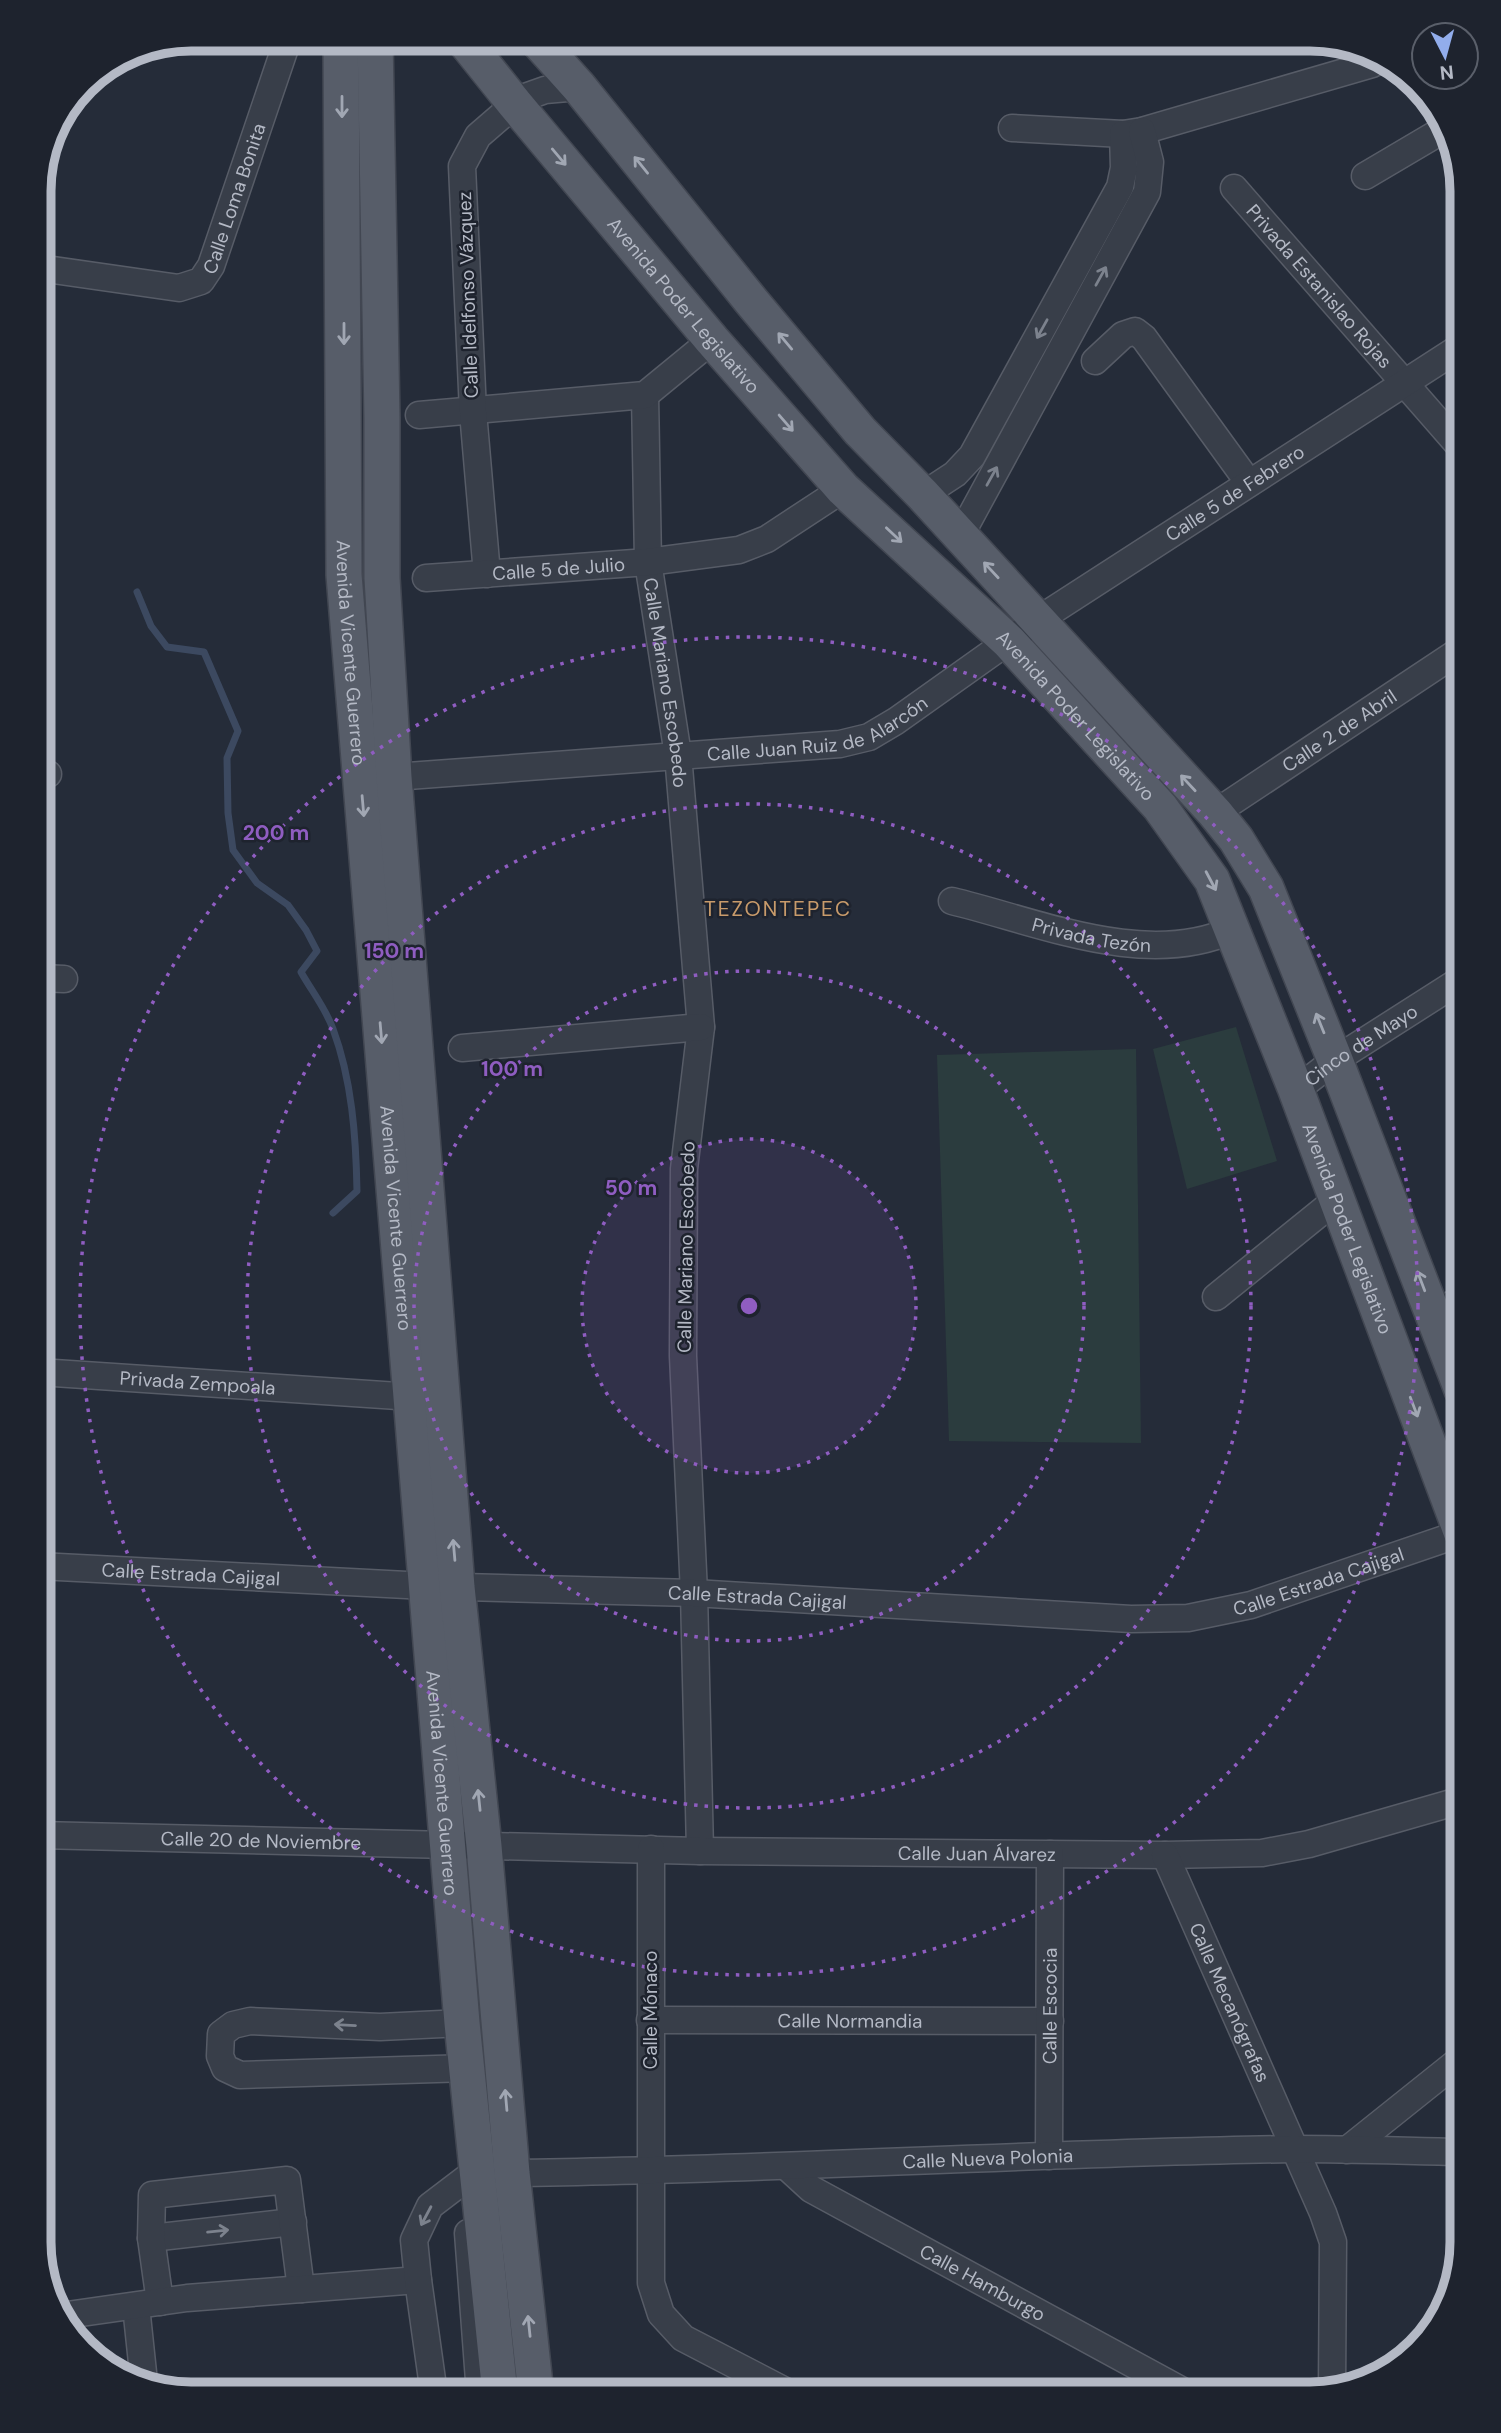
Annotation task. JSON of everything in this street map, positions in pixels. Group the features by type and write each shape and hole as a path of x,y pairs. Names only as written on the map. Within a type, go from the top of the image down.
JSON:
{"main road":[{"name":"Avenida Vicente Guerrero","path":"341,51 344,575 426,1398 442,1587 449,1845 477,2176 499,2382"},
{"name":"Avenida Vicente Guerrero","path":"375,51 382,578 426,1398"},
{"name":"Avenida Poder Legislativo","path":"473,51 712,340 844,489 1009,642 1160,807 1212,880 1296,1090 1450,1502"},
{"name":"Avenida Poder Legislativo","path":"547,51 860,431 923,495 1236,839 1266,888 1335,1060 1448,1307"},
{"name":"Avenida Vicente Guerrero","path":"442,1587 484,1846 512,2173 535,2382"}],"street":[{"name":"Calle Loma Bonita","path":"51,270 179,288 201,281 211,266 284,51"},
{"path":"1012,128 1133,132 1371,64"},
{"name":"Calle Idelfonso Vázquez","path":"487,574 473,412 462,166 478,136 515,104 545,90 579,87"},
{"path":"923,495 954,474 972,456 1120,187 1133,132"},
{"path":"960,536 1147,192 1150,162 1133,132"},
{"path":"1366,176 1438,133"},
{"name":"Privada Estanislao Rojas","path":"1234,188 1450,435"},
{"path":"1095,361 1124,335 1135,331 1144,338 1248,482"},
{"path":"419,415 645,395 712,340"},
{"name":"Calle 5 de Febrero","path":"1009,642 1038,620 1248,482 1450,354"},
{"name":"Calle Mariano Escobedo","path":"645,395 648,562 678,755 701,1027 684,1169 683,1356 694,1593 700,1851"},
{"name":"Calle 5 de Julio","path":"426,578 648,562 739,550 768,539 844,489"},
{"name":"Calle Juan Ruiz de Alarcón","path":"394,777 840,744 869,737 896,721 1009,642"},
{"name":"Calle 2 de Abril","path":"1215,813 1450,657"},
{"name":"Privada Tezón","path":"952,901 1073,934 1121,944 1170,944 1210,940 1232,930"},
{"name":"Cinco de Mayo","path":"1296,1090 1335,1060 1450,987"},
{"path":"462,1048 701,1027"},
{"path":"1216,1297 1337,1199"},
{"name":"Privada Zempoala","path":"51,1373 426,1398"},
{"name":"Calle Estrada Cajigal","path":"51,1567 442,1587 694,1593 1131,1619 1188,1618 1251,1605 1450,1538"},
{"name":"Calle Juan Álvarez","path":"484,1846 700,1851 1165,1855 1262,1853 1309,1844 1450,1803"},
{"name":"Calle 20 de Noviembre","path":"51,1835 484,1846"},
{"name":"Calle Mónaco","path":"652,1849 651,2283 661,2314 683,2338 768,2382"},
{"name":"Calle Escocia","path":"1049,2155 1050,1854"},
{"name":"Calle Mecanógrafas","path":"1165,1855 1295,2149 1333,2242 1332,2380"},
{"name":"Calle Normandia","path":"650,2020 1050,2021"},
{"path":"463,2023 380,2026 250,2021 233,2025 220,2034 220,2056 225,2068 240,2074 469,2068"},
{"path":"380,2026 383,2070"},
{"path":"1347,2150 1450,2068"},
{"name":"Calle Nueva Polonia","path":"512,2173 651,2172 1049,2155 1295,2149 1450,2152"},
{"name":"Calle Hamburgo","path":"787,2167 811,2189 1163,2382"},
{"path":"432,2382 414,2240 430,2206 477,2176"},
{"path":"477,2176 467,2216 479,2382"},
{"path":"144,2374 152,2195 287,2180 301,2289"},
{"path":"150,2238 293,2222"},
{"path":"71,2315 148,2304 418,2280"}],"shaded area":[{"path":"1236,1027 1277,1161 1187,1189 1153,1049"},
{"path":"1136,1049 1141,1443 949,1441 937,1055"}],"waterway":[{"path":"137,592 151,626 167,647 204,652 238,731 227,758 228,813 233,850 257,883 288,905 317,951 301,972 326,1014 339,1048 349,1088 356,1150 357,1191 333,1213"}],"district":[{"name":"TEZONTEPEC","path":"778,909"}]}
